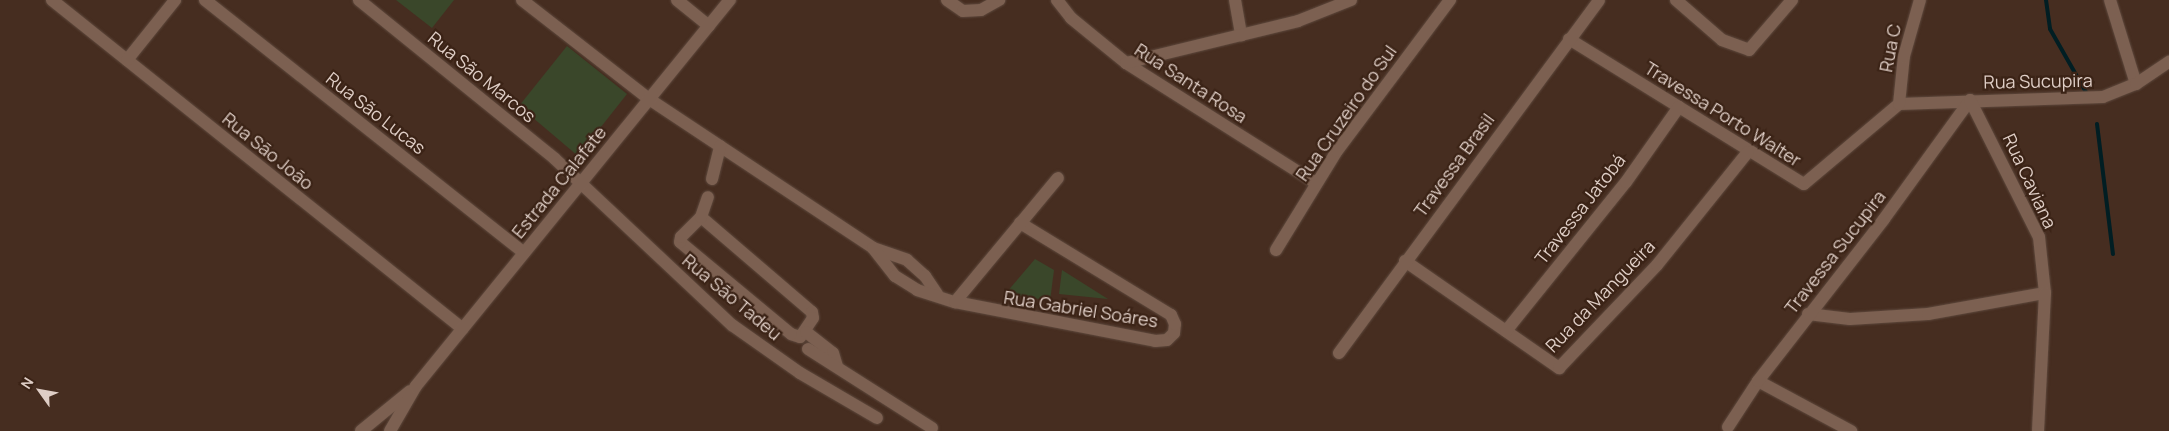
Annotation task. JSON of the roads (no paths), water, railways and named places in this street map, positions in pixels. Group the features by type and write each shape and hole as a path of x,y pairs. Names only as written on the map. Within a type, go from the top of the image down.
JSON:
{"street":[{"name":"Rua São João","path":"52,0 463,329"},
{"path":"127,60 175,0"},
{"name":"Rua São Lucas","path":"205,0 524,253"},
{"name":"Rua São Marcos","path":"359,0 581,183"},
{"name":"Rua Gabriel Soáres","path":"522,0 649,99 873,248 907,260 925,276 937,294"},
{"path":"677,0 709,26"},
{"name":"Estrada Calafate","path":"390,431 416,386 730,0"},
{"path":"947,0 963,12 982,10 1000,0"},
{"name":"Rua Santa Rosa","path":"1057,0 1071,18 1126,63 1316,183"},
{"path":"1235,0 1241,35"},
{"path":"1126,63 1298,20 1351,0"},
{"name":"Rua Cruzeiro do Sul","path":"1276,250 1316,183 1349,134 1450,0"},
{"name":"Travessa Brasil","path":"1339,353 1599,0"},
{"path":"1676,0 1722,40 1749,50 1792,0"},
{"name":"Rua C","path":"1899,104 1904,56 1920,0"},
{"path":"2110,0 2136,84"},
{"name":"Travessa Porto Walter","path":"1569,39 1748,152 1804,184 1899,104"},
{"name":"Rua Sucupira","path":"1899,104 1970,100 2103,97 2136,84 2169,62"},
{"name":"Rua Caviana","path":"1970,100 2039,237 2045,293 2038,431"},
{"name":"Travessa Sucupira","path":"1728,427 1758,381 1808,314 1884,219 1970,100"},
{"name":"Travessa Jatobá","path":"1506,331 1626,182 1679,107"},
{"path":"712,179 720,146"},
{"name":"Rua da Mangueira","path":"1405,261 1559,368 1657,265 1748,152"},
{"path":"954,302 1058,178"},
{"name":"Rua São Tadeu","path":"581,183 732,325 800,373 877,418"},
{"path":"701,217 812,312 813,318 806,332 800,337 791,334 680,242 681,237 701,217 708,197"},
{"name":"Rua Gabriel Soáres","path":"873,248 895,276 918,290 937,294 954,302 1155,341 1167,340 1174,333 1176,324 1171,315 1020,223"},
{"path":"1808,314 1850,319 1928,314 2045,293"},
{"path":"806,332 834,353 837,366"},
{"path":"808,349 932,428"},
{"path":"1758,381 1851,431"},
{"name":"Estrada Calafate","path":"361,431 416,386"}],"waterway":[{"path":"2046,0 2050,29 2086,92"},
{"path":"2097,124 2113,254"}]}
